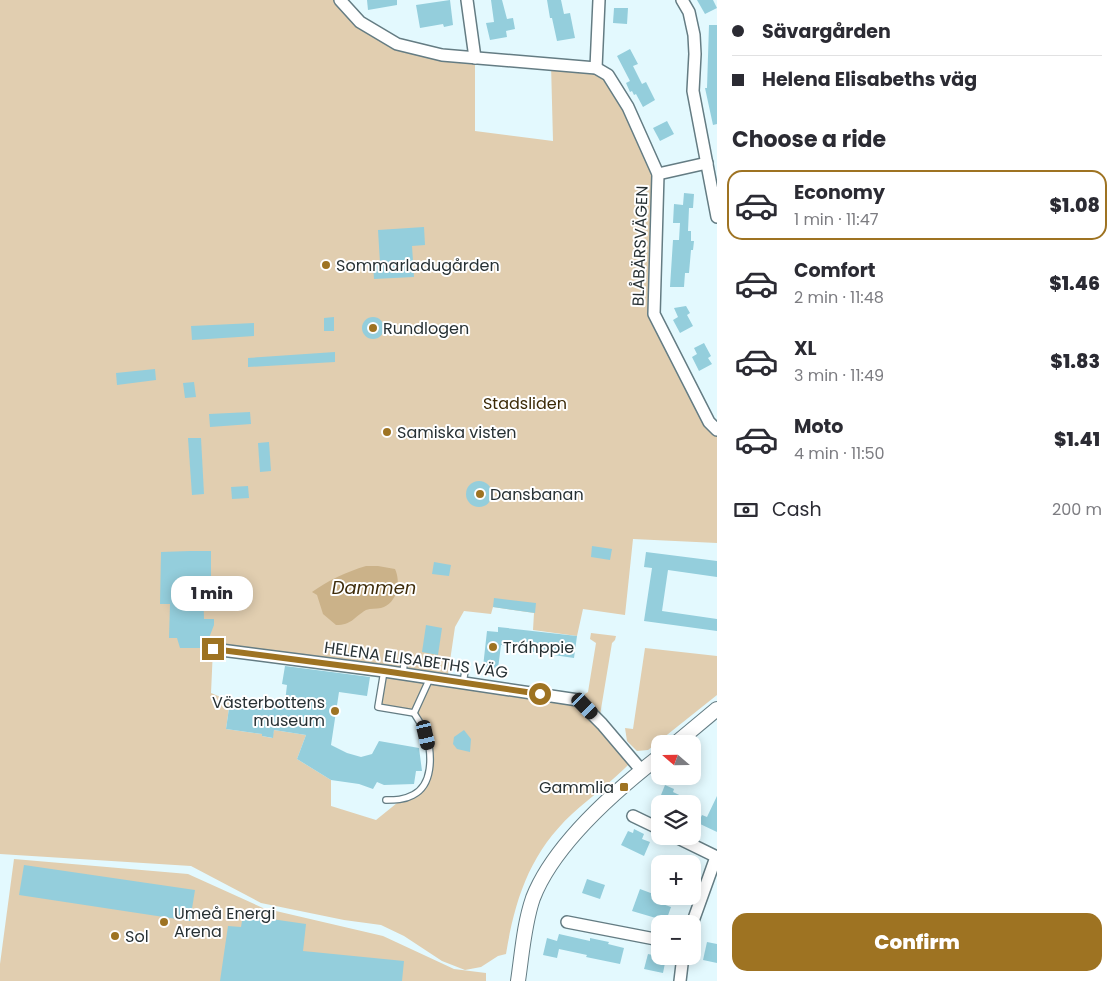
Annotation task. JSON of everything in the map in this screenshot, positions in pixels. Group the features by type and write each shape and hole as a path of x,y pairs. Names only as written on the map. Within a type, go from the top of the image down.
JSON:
{"street":[{"path":"340,0 360,22 397,44 442,56 596,68 599,0"},
{"path":"467,0 475,58"},
{"path":"682,0 688,12 694,35 693,91 717,217"},
{"name":"BLÅBÄRSVÄGEN","path":"596,68 608,75 628,107 658,174 654,314 708,422 717,430"},
{"path":"658,174 707,162"},
{"name":"HELENA ELISABETHS VÄG","path":"213,649 384,671 403,669 430,678 578,700 601,723 642,771"},
{"path":"686,735 717,709"},
{"path":"518,981 529,913 546,870 579,829 651,764"},
{"path":"633,816 651,825"},
{"path":"692,845 716,857 695,915"},
{"path":"567,922 651,938"},
{"path":"680,981 682,965"}],"lane":[{"path":"384,671 378,707 414,713"},
{"path":"463,683 465,671"},
{"path":"414,713 430,678"},
{"path":"386,800 402,799 413,795 425,785 429,770 430,753 426,735 414,713"}],"green space":[{"name":"Stadsliden","path":"0,0 340,0 397,44 475,58 475,131 553,141 551,64 608,75 658,174 654,314 717,430 717,543 633,539 625,615 583,609 577,636 533,630 534,613 493,607 491,614 464,611 455,627 447,681 583,704 585,694 588,692 596,643 590,639 591,633 616,636 612,643 599,721 633,760 572,814 545,845 535,861 520,896 514,914 506,954 498,956 481,967 465,970 442,961 404,936 381,925 344,920 261,903 191,866 0,854","holes":["213,649 383,672 378,707 414,713 426,735 429,770 425,785 402,799 376,820 331,806 331,780 297,759 306,735 274,730 272,738 262,736 262,734 226,729 230,701 211,693"]},
{"path":"645,648 717,656 717,695 667,735 651,735 651,748 648,750 637,751 627,741 625,728 633,729"},
{"name":"Umeå Energi Arena","path":"14,859 188,874 263,908 383,936 454,969 486,973 486,981 0,981 0,964"}],"water":[{"name":"Dammen","path":"366,566 395,569 398,580 397,592 387,605 381,608 366,610 349,622 336,625 323,614 317,595 312,592 338,577"}],"building":[{"path":"367,0 397,0 397,5 368,10"},
{"path":"450,0 453,25 444,27 443,24 420,28 416,5"},
{"path":"491,0 502,0 507,19 513,18 515,29 506,31 507,37 490,40 486,23 494,22"},
{"path":"547,0 561,0 564,14 570,13 575,38 557,41"},
{"path":"697,0 713,0 717,8 705,14"},
{"path":"614,8 628,8 627,24 613,23"},
{"path":"709,25 717,25 717,124 713,125 705,88 707,88"},
{"path":"630,49 638,64 633,66 642,84 646,82 655,100 643,107 636,94 634,95 632,91 630,92 626,83 630,81 617,56"},
{"path":"667,121 674,134 660,141 653,128"},
{"path":"684,193 694,194 693,208 689,208 688,231 691,231 691,241 694,241 693,250 691,250 689,273 685,273 684,287 670,287 673,240 679,240 680,223 673,223 674,204 683,205"},
{"path":"424,227 425,245 412,246 414,277 374,279 373,263 380,263 378,230"},
{"path":"686,306 690,313 687,315 693,326 680,333 673,320 678,317 674,308"},
{"path":"334,317 334,331 324,331 324,318"},
{"name":"Rundlogen","path":"373,317 381,320 384,328 381,336 373,339 365,336 362,328 365,320"},
{"path":"254,323 254,336 192,340 191,326"},
{"path":"704,343 711,356 708,358 712,364 699,371 692,357 697,354 694,348"},
{"path":"335,352 335,362 248,367 248,358"},
{"path":"155,369 156,380 117,385 116,373"},
{"path":"194,382 196,397 185,398 183,383"},
{"path":"250,412 251,424 210,427 209,414"},
{"path":"188,438 201,438 204,494 192,495"},
{"path":"269,442 271,471 260,472 258,443"},
{"name":"Dansbanan","path":"479,481 488,485 492,494 488,503 479,507 470,503 466,494 470,485"},
{"path":"248,486 249,498 232,499 231,487"},
{"path":"592,546 612,549 610,560 591,557"},
{"path":"211,551 211,587 203,587 204,619 214,619 214,625 209,638 206,638 202,648 180,648 177,638 169,638 170,604 160,604 161,552"},
{"path":"646,552 717,561 717,577 668,570 662,611 717,619 717,631 644,621 652,568 644,567"},
{"path":"434,562 451,565 449,576 432,574"},
{"path":"494,598 536,603 535,613 493,607"},
{"path":"426,625 442,628 438,655 422,652"},
{"path":"498,627 577,636 574,658 526,651 527,648 501,645 498,669 483,667 487,631 498,632"},
{"path":"285,666 370,677 367,696 339,692 331,745 361,757 372,754 379,741 419,748 422,771 416,771 414,784 384,785 377,782 373,789 359,784 331,780 297,759 306,735 274,730 273,738 262,736 262,734 226,729 230,701 275,707 276,701 285,702 287,685 282,684"},
{"path":"464,730 471,739 470,752 457,749 453,744 454,737"},
{"path":"665,785 674,789 673,792 679,795 661,795"},
{"path":"717,796 717,832 701,824 702,815 707,817"},
{"path":"634,829 644,834 642,839 650,842 644,856 621,845 628,831 633,833"},
{"path":"24,865 195,890 190,921 19,895"},
{"path":"587,879 605,885 600,899 582,893"},
{"path":"640,889 651,893 651,905 671,907 668,915 651,915 651,917 632,911"},
{"path":"243,915 306,924 303,951 404,961 402,981 220,981 228,926 241,927"},
{"path":"559,934 590,941 590,938 609,942 608,944 624,948 620,964 559,949 557,958 543,955 547,938 557,941"},
{"path":"707,942 717,944 717,963 703,960"},
{"path":"648,954 651,955 651,965 665,965 663,973 644,969"}],"place":[{"name":"Sommarladugården","path":"326,265"},
{"name":"Rundlogen","path":"373,328"},
{"name":"Samiska visten","path":"387,432"},
{"name":"Dansbanan","path":"480,494"},
{"name":"Tráhppie","path":"493,647"},
{"name":"Västerbottens museum","path":"335,711"},
{"name":"Gammlia","path":"624,787"},
{"name":"Umeå Energi Arena","path":"164,922"},
{"name":"Sol","path":"115,936"}],"route":[{"path":"213,649 384,671 540,694"}]}
